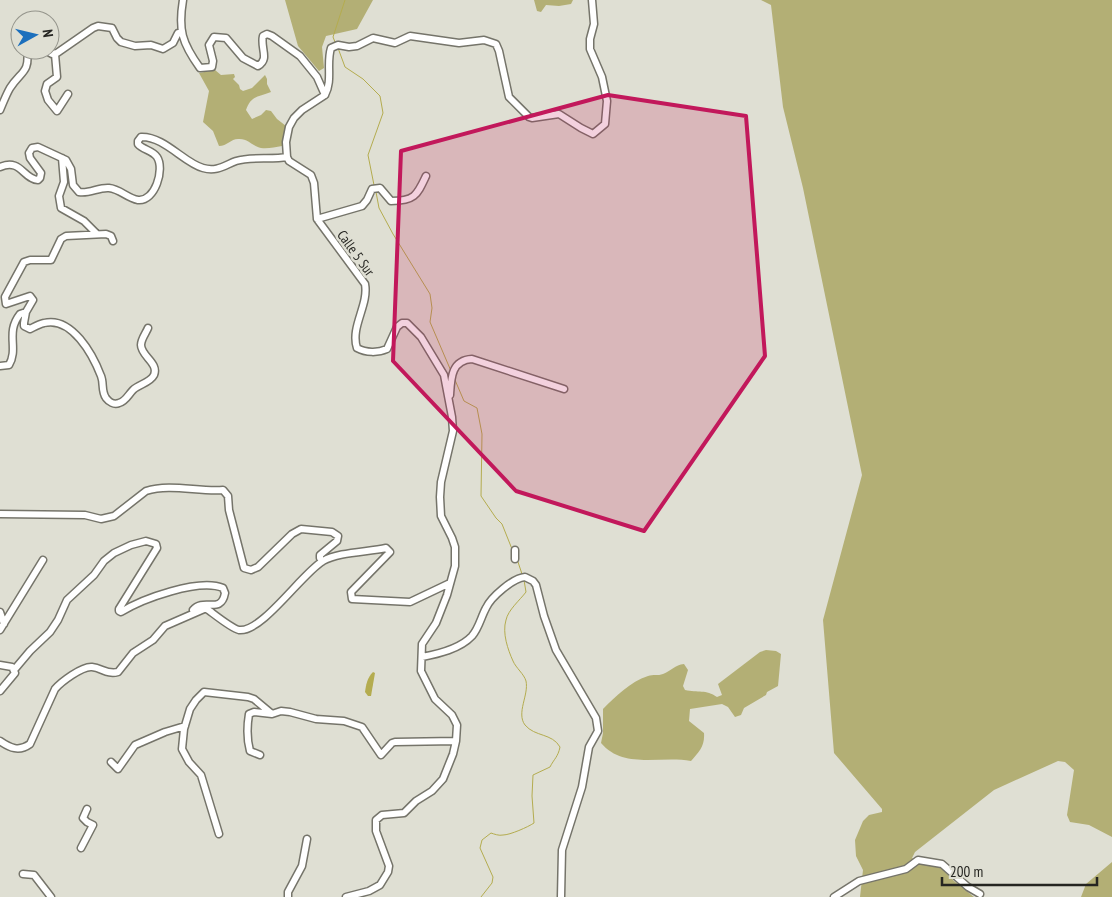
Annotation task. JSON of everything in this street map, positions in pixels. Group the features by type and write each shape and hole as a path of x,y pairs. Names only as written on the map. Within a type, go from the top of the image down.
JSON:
{"street":[{"path":"183,0 180,25 191,56 200,68 212,67 213,61 209,45 214,37 226,38 243,58 258,66 262,64 265,58 262,40 263,36 267,34 300,56 317,77 325,95"},
{"path":"426,176 418,193 408,198 391,201 380,188 374,188 368,200 362,206 317,219 311,175 289,161 286,142 289,128 294,118 302,110 325,95 329,88 328,55 331,48 336,46 357,46 373,38 380,38 392,43 410,36 459,43 492,41 496,44 499,51 509,97 521,110 532,118 559,114 593,134 605,124 607,100 602,77 590,50 590,39 594,24 592,0"},
{"path":"60,51 98,26 112,28 121,42 138,46 151,45 163,49 173,43 178,33 182,33"},
{"path":"0,110 9,90 26,70 28,60"},
{"path":"56,60 57,77 48,84 45,91 48,100 57,111 68,94"},
{"path":"0,167 14,165 36,180 39,179 41,174 30,158 29,153 30,149 38,147 66,160 71,169 73,185 79,192 112,188 138,200 147,197 158,184 160,171 157,156 138,144 141,138 149,138 159,142 204,169 217,170 237,161 287,157"},
{"path":"62,158 64,182 59,196 61,208 84,221 96,234"},
{"name":"Calle 5 Sur","path":"317,219 365,284 366,293 357,326 355,342 357,348 379,352 387,349 397,326 407,323 421,337 444,375 453,431 441,482 441,516 455,547 455,566 436,623 422,644 422,657"},
{"path":"113,241 111,236 106,234 66,236 61,239 51,260 30,260 24,262 5,297 6,304 30,296 33,300 26,312 24,326 30,329 45,322 56,323 72,331 83,342 101,376 103,391 107,399 114,404 127,399 134,390 153,377 155,372 154,366 142,351 141,346 148,328"},
{"path":"0,366 8,365 12,359 13,325 20,314 26,312"},
{"path":"449,399 453,369 461,361 472,359 564,389"},
{"path":"0,514 85,515 101,519 114,516 146,491 152,489 223,490 228,496 229,510 244,568 251,570 258,568 292,534 304,528 332,532 338,536 337,541 320,554 322,561"},
{"path":"0,691 11,680 15,673 14,670 30,650 50,632 67,600 94,575 104,561 114,553 131,545 146,542 156,544 157,548 119,611 121,612 145,600 180,589 199,586 223,588 225,592 221,602 217,605 196,607 193,610 194,612"},
{"path":"0,741 15,749 26,747 33,738 58,684 83,669 90,667 108,673 118,672 133,653 153,640 165,626 194,612 207,609 238,630 249,629 279,604 322,561 334,556 388,548 390,552 351,592 352,599 410,602 422,598 450,583"},
{"path":"515,550 515,559"},
{"path":"2,627 43,560"},
{"path":"346,897 369,891 380,884 388,872 389,866 376,831 376,820 382,815 404,813 416,801 432,791 443,779 456,741 457,722 435,699 421,671 422,657 442,653 472,637 490,600 513,580 523,577 533,581 536,585 556,650 598,724 598,731 589,747 582,787 562,850 561,897"},
{"path":"0,612 2,627"},
{"path":"0,665 12,667 14,670"},
{"path":"219,834 200,775 189,762 182,749 185,726 190,709 206,691 254,699 272,714"},
{"path":"260,755 250,751 246,728 249,714 254,712 272,714 281,711 290,712 316,719 344,721 362,727 380,755 395,742 456,741"},
{"path":"111,762 118,769 135,745 185,726"},
{"path":"81,848 93,825 83,818 87,810"},
{"path":"288,897 288,892 302,866 307,839"},
{"path":"834,897 859,881 906,869 918,860 942,864 968,887 980,894"},
{"path":"23,874 34,875 51,897"}],"highlighted area":[{"path":"608,95 746,116 765,356 644,531 516,491 393,361 401,151"}],"shaded area":[{"path":"285,0 373,0 357,29 326,36 322,47 324,68 319,71 298,46"},
{"path":"534,0 573,0 571,4 559,6 546,5 541,12 537,11"},
{"path":"761,0 1112,0 1112,837 1089,825 1070,822 1067,815 1074,770 1065,762 1058,761 994,790 915,852 912,858 924,864 940,867 974,897 860,897 863,870 856,856 855,840 863,821 869,815 882,812 882,809 834,753 823,620 862,475 803,188 783,107 771,5"},
{"path":"215,70 221,75 234,74 235,77 233,79 243,91 252,88 265,75 271,92 253,99 246,110 252,119 261,115 266,110 271,111 286,126 282,146 261,148 245,140 238,139 219,146 213,131 203,122 209,91 199,73"},
{"path":"766,650 776,651 781,654 778,686 744,708 741,715 735,717 728,707 722,704 690,709 689,721 704,733 699,752 691,761 632,759 610,751 601,743 603,709 618,694 635,682 650,675 663,674 684,664 688,670 683,686 685,690 705,692 717,697 722,695 718,684 760,652"},
{"path":"373,672 375,673 371,696 368,696 365,692 366,687 368,679"},
{"path":"1112,862 1112,897 1081,897 1086,884"}],"waterway":[{"path":"335,42 333,37 345,0"},
{"path":"338,48 345,67 363,79 380,96 383,113 368,155 374,185"},
{"path":"376,192 379,208 430,294 432,308 430,322 451,371"},
{"path":"455,380 464,401 477,408 482,434 481,496 502,524 512,549"},
{"path":"517,559 522,574"},
{"path":"481,897 492,883 493,877 480,848 482,840 491,833 506,835 534,823 533,775 550,767 560,747 553,739 529,729 523,720 522,709 526,692 526,681 511,657 506,641 505,625 514,605 526,592 524,580"}]}
